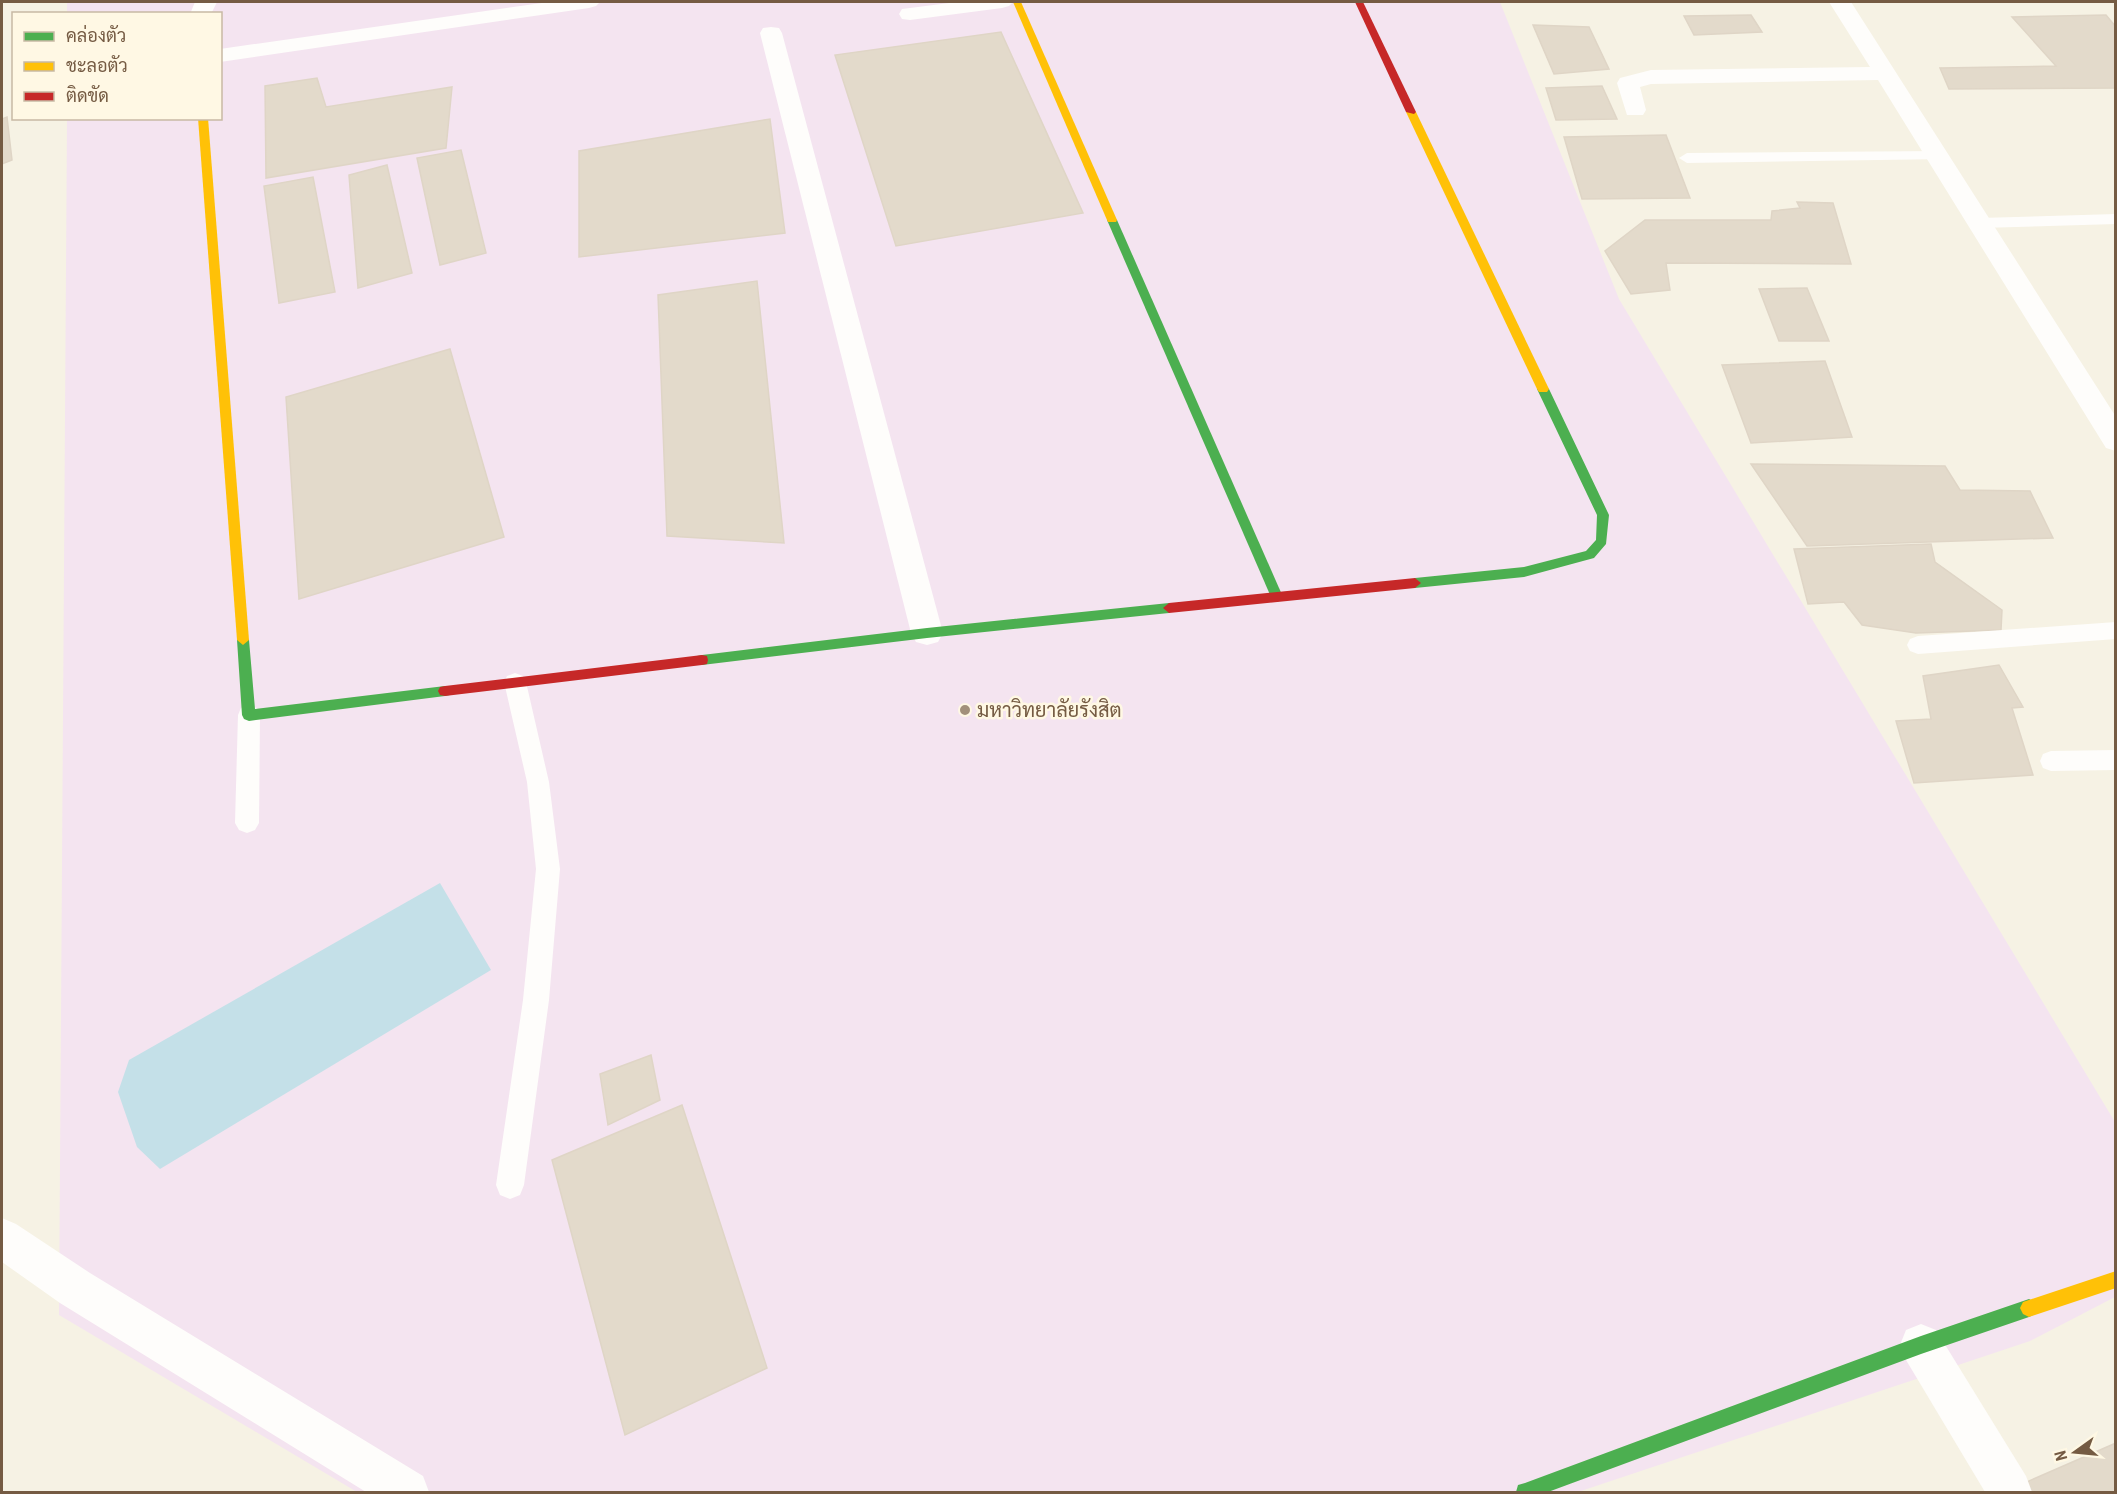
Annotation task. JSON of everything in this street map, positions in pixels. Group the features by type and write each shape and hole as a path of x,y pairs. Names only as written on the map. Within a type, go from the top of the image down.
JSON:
{"street":[{"path":"222,56 589,2"},
{"path":"910,14 1002,2"},
{"path":"1017,2 1277,597"},
{"path":"203,120 249,715 927,633 1524,572 1590,555 1602,541 1603,515 1359,2"},
{"path":"1840,2 1883,73 1939,156 2115,441"},
{"path":"771,33 927,633"},
{"path":"1635,110 1628,83 1651,77 1883,73"},
{"path":"2,1238 75,1288 406,1492"},
{"path":"1525,1492 1921,1345 2115,1279"},
{"path":"1921,1345 2010,1492"}],"lane":[{"path":"1688,158 1939,156"},
{"path":"1980,223 2115,219"},
{"path":"1918,645 2115,630"},
{"path":"510,1185 536,1000 548,869 538,782 515,682"},
{"path":"247,823 249,715"},
{"path":"2051,761 2115,760"}],"shaded area":[{"name":"มหาวิทยาลัยรังสิต","path":"67,2 1500,2 1619,299 2115,1122 2115,1297 2030,1341 1578,1492 357,1492 59,1315 67,120 222,120 222,12 67,12"}],"water":[{"path":"440,883 491,970 160,1169 137,1147 118,1092 129,1060"}],"building":[{"path":"1751,15 1762,32 1694,35 1684,16"},
{"path":"2106,15 2116,27 2116,88 1949,89 1940,68 2056,66 2012,17"},
{"path":"1533,25 1589,27 1609,69 1554,74"},
{"path":"1001,32 1083,213 896,246 835,55"},
{"path":"317,78 326,107 452,87 446,148 266,178 265,86"},
{"path":"1602,86 1617,119 1556,120 1546,88"},
{"path":"7,117 12,160 2,164 2,119"},
{"path":"770,119 785,233 579,257 579,151"},
{"path":"1666,135 1690,198 1582,199 1564,137"},
{"path":"461,150 486,253 440,265 417,158"},
{"path":"387,165 412,273 358,288 349,175"},
{"path":"313,177 335,292 279,303 264,186"},
{"path":"1797,202 1833,203 1851,264 1666,263 1670,290 1631,294 1605,251 1645,220 1771,220 1772,211 1800,208"},
{"path":"757,281 784,543 667,536 658,295"},
{"path":"1807,288 1829,341 1779,341 1759,289"},
{"path":"450,349 504,537 299,599 286,397"},
{"path":"1825,361 1852,437 1751,443 1722,365"},
{"path":"1751,464 1945,466 1960,490 2030,491 2053,538 1807,546"},
{"path":"1931,544 1935,562 2002,610 2001,630 1916,633 1862,625 1844,602 1808,604 1794,549"},
{"path":"1999,665 2023,707 2012,708 2033,775 1914,783 1896,721 1931,719 1923,676"},
{"path":"651,1055 660,1100 608,1125 600,1074"},
{"path":"682,1105 767,1368 625,1435 552,1160"},
{"path":"2116,1443 2116,1492 2026,1492 2022,1484"}],"traffic: fast":[{"path":"1112,220 1277,597"},
{"path":"1415,583 1524,572 1590,555 1602,541 1603,515 1543,389"},
{"path":"702,660 927,633 1169,608"},
{"path":"243,640 249,715 445,691"},
{"path":"1525,1492 1921,1345 2029,1308"}],"traffic: slow":[{"path":"1017,2 1112,220"},
{"path":"1411,112 1543,389"},
{"path":"203,120 243,640"},
{"path":"2029,1308 2116,1279"}],"traffic: jam":[{"path":"1359,2 1411,112"},
{"path":"1169,608 1415,583"},
{"path":"445,691 702,660"}],"place":[{"name":"มหาวิทยาลัยรังสิต","path":"965,710"}]}
